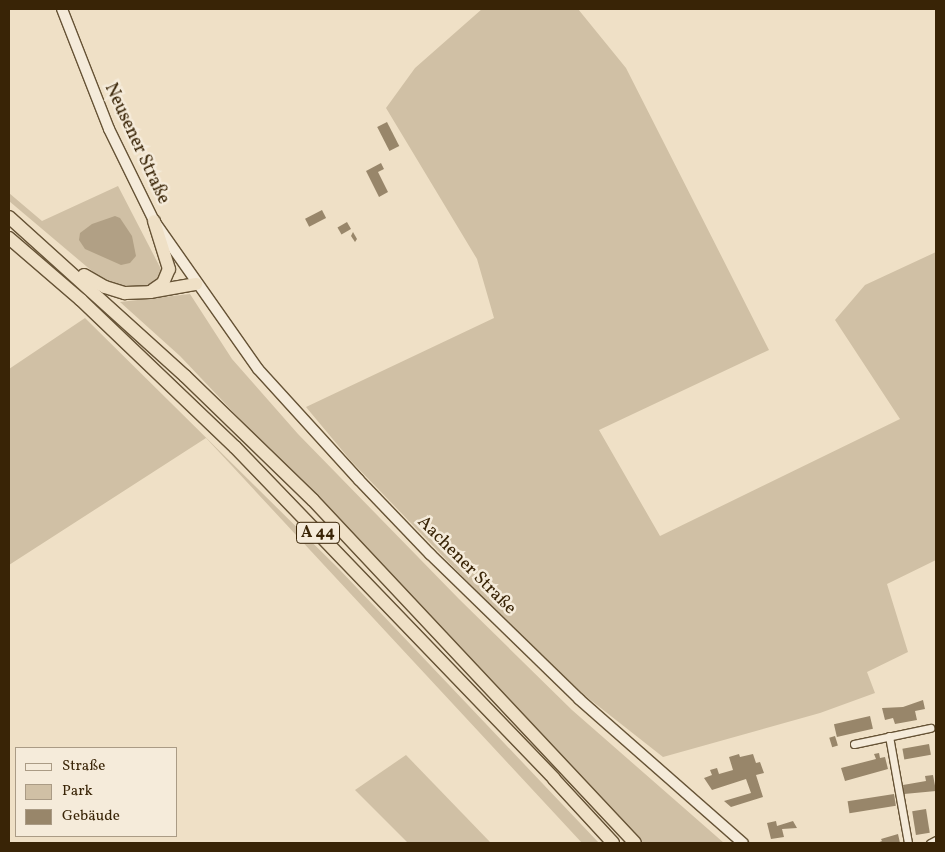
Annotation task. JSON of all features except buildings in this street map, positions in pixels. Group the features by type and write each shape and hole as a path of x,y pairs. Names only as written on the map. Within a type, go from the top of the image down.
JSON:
{"highway":[{"name":"A 44","path":"9,217 55,256 185,376 313,500 635,843"},
{"path":"150,292 163,283 169,269 154,221"},
{"name":"A 44","path":"9,238 81,300 235,447 554,778 613,843"},
{"path":"55,256 110,289 132,294 196,284"}],"main road":[{"name":"Neusener Straße","path":"62,9 109,129 133,181 154,221 196,284"},
{"name":"Aachener Straße","path":"196,284 280,396 430,554 579,699 743,843"}],"street":[{"path":"854,744 930,728"},
{"path":"889,736 908,843"},
{"path":"930,843 936,840"}],"green space":[{"path":"482,9 578,9 626,68 769,350 599,430 660,536 900,419 835,320 865,285 936,252 936,560 887,584 908,652 867,672 875,693 820,713 663,757 574,687 520,636 351,461 306,407 494,318 477,259 386,108 415,68"},
{"path":"118,186 163,273 153,285 131,289 99,277 9,201 9,193 42,221"},
{"path":"190,294 232,359 298,434 459,599 572,710 724,843 643,843 180,356 120,302"},
{"path":"85,318 339,569 599,843 582,843 206,438 9,565 9,369"},
{"path":"406,755 491,843 408,843 355,790"}],"shaded area":[{"path":"115,216 120,218 132,236 136,256 130,263 121,265 85,249 79,240 80,233 92,224"}]}
